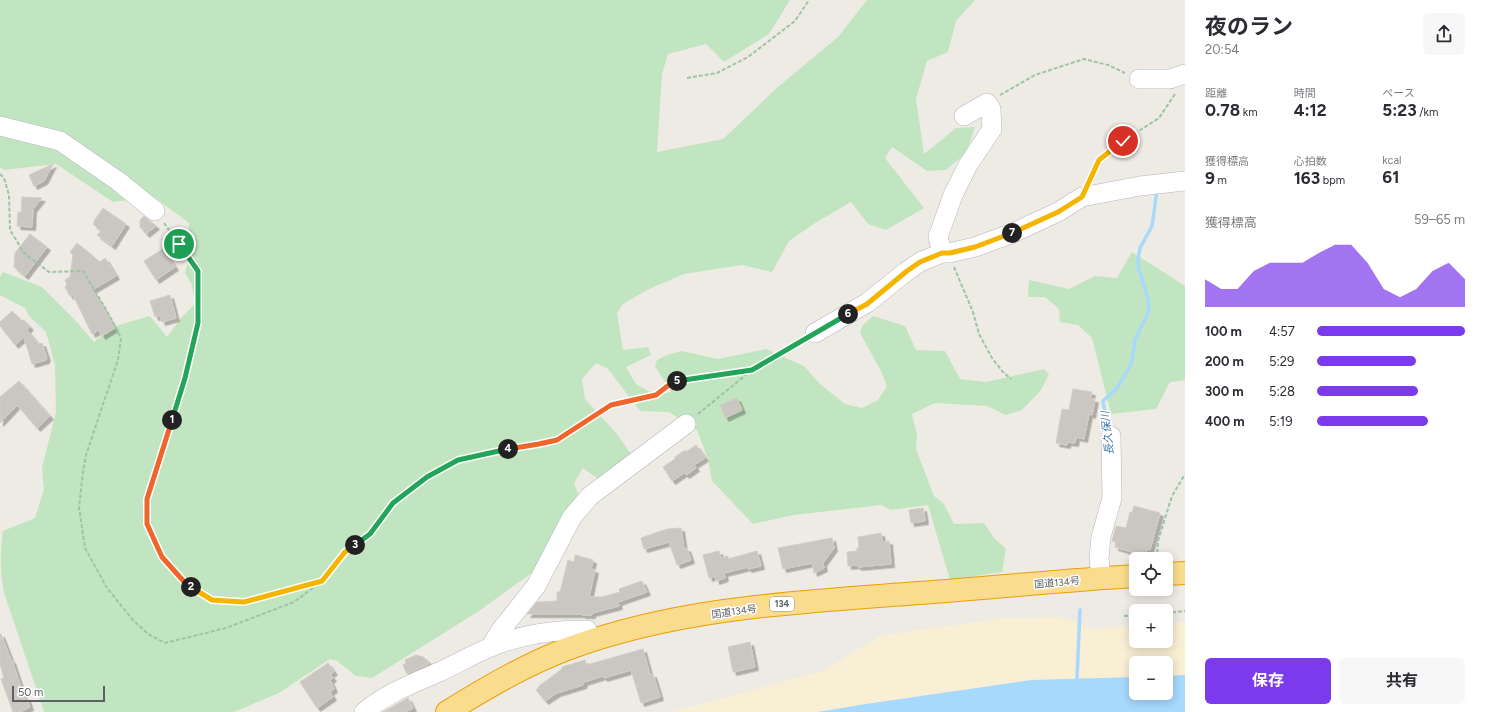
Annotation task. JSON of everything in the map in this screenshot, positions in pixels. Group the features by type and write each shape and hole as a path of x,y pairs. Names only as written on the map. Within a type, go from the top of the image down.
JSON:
{"highway":[{"path":"1173,574 1185,573"},
{"name":"国道134号","path":"447,712 493,684 532,664 592,641 628,630 664,622 780,604 1129,576"}],"street":[{"path":"1139,79 1170,79 1181,81"},
{"path":"946,253 938,237 953,195 968,166 992,129 991,109 987,103 964,116"},
{"path":"0,126 60,141 118,181 155,211"},
{"path":"815,333 867,304 920,262 946,253 975,247 1013,233 1058,212 1082,197 1140,186 1185,181"},
{"path":"491,646 501,630 536,586 572,516 590,496 686,424"},
{"path":"1101,578 1099,558 1101,536 1112,498 1111,436"},
{"path":"364,712 377,701 393,692 440,672 491,646 516,639 570,629 586,630 592,641"}],"path":[{"path":"687,78 717,73 748,57 795,21 809,0"},
{"path":"987,103 1035,75 1084,59 1108,65 1139,79"},
{"path":"1082,197 1099,160 1123,141 1159,118 1181,81"},
{"path":"0,174 4,178 9,195 10,230 24,253 49,272 83,271 121,338 118,360 86,455 78,507 85,548 107,588 132,619 148,634 164,643 226,628 294,602 322,581 345,552 370,534 393,503 427,477 458,460 557,440 611,405 656,395 674,381 752,370"},
{"path":"155,211 198,271 198,323 185,378 147,499 147,524 162,557 187,585 212,600 244,602 322,581"},
{"path":"946,253 973,312 979,334 992,358 1010,379"},
{"path":"686,424 752,370 815,333"},
{"path":"1157,552 1158,541 1172,496 1185,474"},
{"path":"1173,612 1185,611"},
{"path":"1124,616 1129,616"}],"green space":[{"path":"0,0 790,0 769,34 724,62 706,44 668,54 662,74 657,152 723,139 779,86 838,37 867,0 975,0 956,21 948,52 927,61 916,99 924,154 956,128 975,127 966,153 946,170 927,171 892,147 885,158 924,208 886,230 868,224 851,202 815,223 789,241 772,272 742,265 684,274 649,289 623,304 617,313 623,350 648,347 651,355 626,367 636,384 656,395 671,392 655,366 657,360 667,355 682,351 718,359 766,349 804,366 819,383 845,404 862,408 878,400 887,386 881,371 860,333 863,325 873,316 905,326 916,350 945,351 960,379 986,382 1044,369 1049,374 1041,390 1022,410 1006,415 987,406 935,403 912,414 917,435 916,449 934,496 944,504 954,524 984,523 994,538 1006,549 1002,572 950,580 928,505 891,510 881,505 794,515 753,524 712,481 708,459 697,430 669,412 640,411 608,369 596,363 582,379 585,399 617,434 633,457 601,481 583,468 574,483 580,499 533,572 479,611 372,678 356,676 337,661 330,659 279,693 234,712 44,712 4,593 1,570 1,546 3,531 35,518 44,489 42,468 56,412 55,365 46,332 29,316 25,308 0,295 0,277 3,272 42,287 74,319 94,342 112,327 150,316 167,337 181,318 195,304 192,285 185,273 188,262 189,223 154,197 113,202 56,164 4,170 0,167"},
{"path":"1132,252 1185,286 1185,380 1170,382 1156,409 1111,414 1092,338 1078,325 1060,322 1059,309 1045,297 1028,297 1029,280 1069,289 1095,276 1117,278"}],"sand":[{"path":"1064,617 1094,629 1129,626 1129,648 1173,648 1173,623 1185,622 1185,676 1173,676 1173,656 1129,656 1129,677 1032,680 818,712 672,712 823,671 880,636 1004,618"}],"water":[{"path":"1185,675 1185,712 818,712 1032,680 1129,677 1129,700 1173,700 1173,676"}],"building":[{"path":"53,164 44,181 34,186 29,175"},
{"path":"22,197 42,198 33,209 32,227 17,226 18,212 21,213"},
{"path":"103,208 126,224 112,246 97,235 101,231 93,224"},
{"path":"144,216 156,226 146,234 140,227 140,220"},
{"path":"30,234 47,247 25,276 14,267 15,253"},
{"path":"77,243 100,262 105,258 116,276 92,290 115,328 102,336 99,330 92,334 73,295 70,296 65,287 67,285 65,280 70,277 73,255 70,252"},
{"path":"163,249 175,267 156,280 144,261"},
{"path":"170,295 176,318 162,322 160,316 155,317 150,301"},
{"path":"12,311 22,321 24,320 30,327 27,330 39,344 42,343 47,358 46,360 32,364 24,337 15,345 0,326 0,322"},
{"path":"19,381 50,416 37,428 17,405 0,423 0,397"},
{"path":"1073,389 1092,392 1090,399 1095,399 1092,415 1089,414 1084,439 1076,437 1075,443 1067,442 1067,445 1056,443 1062,409 1069,410"},
{"path":"737,398 742,410 725,418 720,405"},
{"path":"696,445 705,458 694,465 696,468 686,475 684,473 672,481 663,467 685,450 686,452"},
{"path":"1134,506 1160,513 1150,550 1147,549 1146,552 1132,552 1115,547 1116,542 1112,541 1116,526 1126,528 1130,512 1132,513"},
{"path":"923,508 925,521 911,523 909,510"},
{"path":"681,528 684,549 687,548 691,560 677,565 669,542 644,549 641,538 667,529"},
{"path":"881,533 882,542 889,541 891,564 858,567 857,565 848,566 847,552 857,551 857,548 859,548 858,537"},
{"path":"832,538 834,548 823,563 824,568 814,573 812,563 783,569 778,548"},
{"path":"719,551 721,558 728,556 728,559 757,551 761,566 748,569 748,567 724,573 725,578 716,581 715,576 709,578 703,555"},
{"path":"575,555 593,560 591,569 595,570 589,597 602,597 620,592 619,589 642,581 647,592 618,602 619,606 592,613 592,615 527,614 537,602 557,601 557,592 560,592 568,560 574,562"},
{"path":"0,634 12,660 25,699 27,698 30,707 20,712 13,712 1,679 4,678 0,664"},
{"path":"750,642 755,667 733,672 728,647"},
{"path":"643,649 650,675 653,674 660,697 641,703 631,670 584,682 583,685 557,693 545,701 536,690 539,686 562,669 562,667 585,660 586,665"},
{"path":"416,655 423,657 429,664 407,674 403,665 406,663 405,660"},
{"path":"328,663 334,672 330,674 333,678 330,680 334,689 330,692 333,697 317,708 300,682"},
{"path":"408,698 413,708 405,712 383,712"}],"waterway":[{"name":"長久保川","path":"1108,431 1103,401 1118,387 1132,362 1135,340 1149,311 1148,298 1139,270 1138,259 1140,248 1152,226 1157,190"},
{"name":"長久保川","path":"1077,678 1080,610"}],"route":[{"path":"179,244 198,271 198,323 185,378 147,499 147,524 162,557 187,585 212,600 244,602 322,581 345,552 370,534 393,503 427,477 458,460 557,440 611,405 656,395 674,381 752,370 867,304 920,262 942,253 950,253 975,247 1013,233 1058,212 1082,197 1099,160 1123,141"}]}
